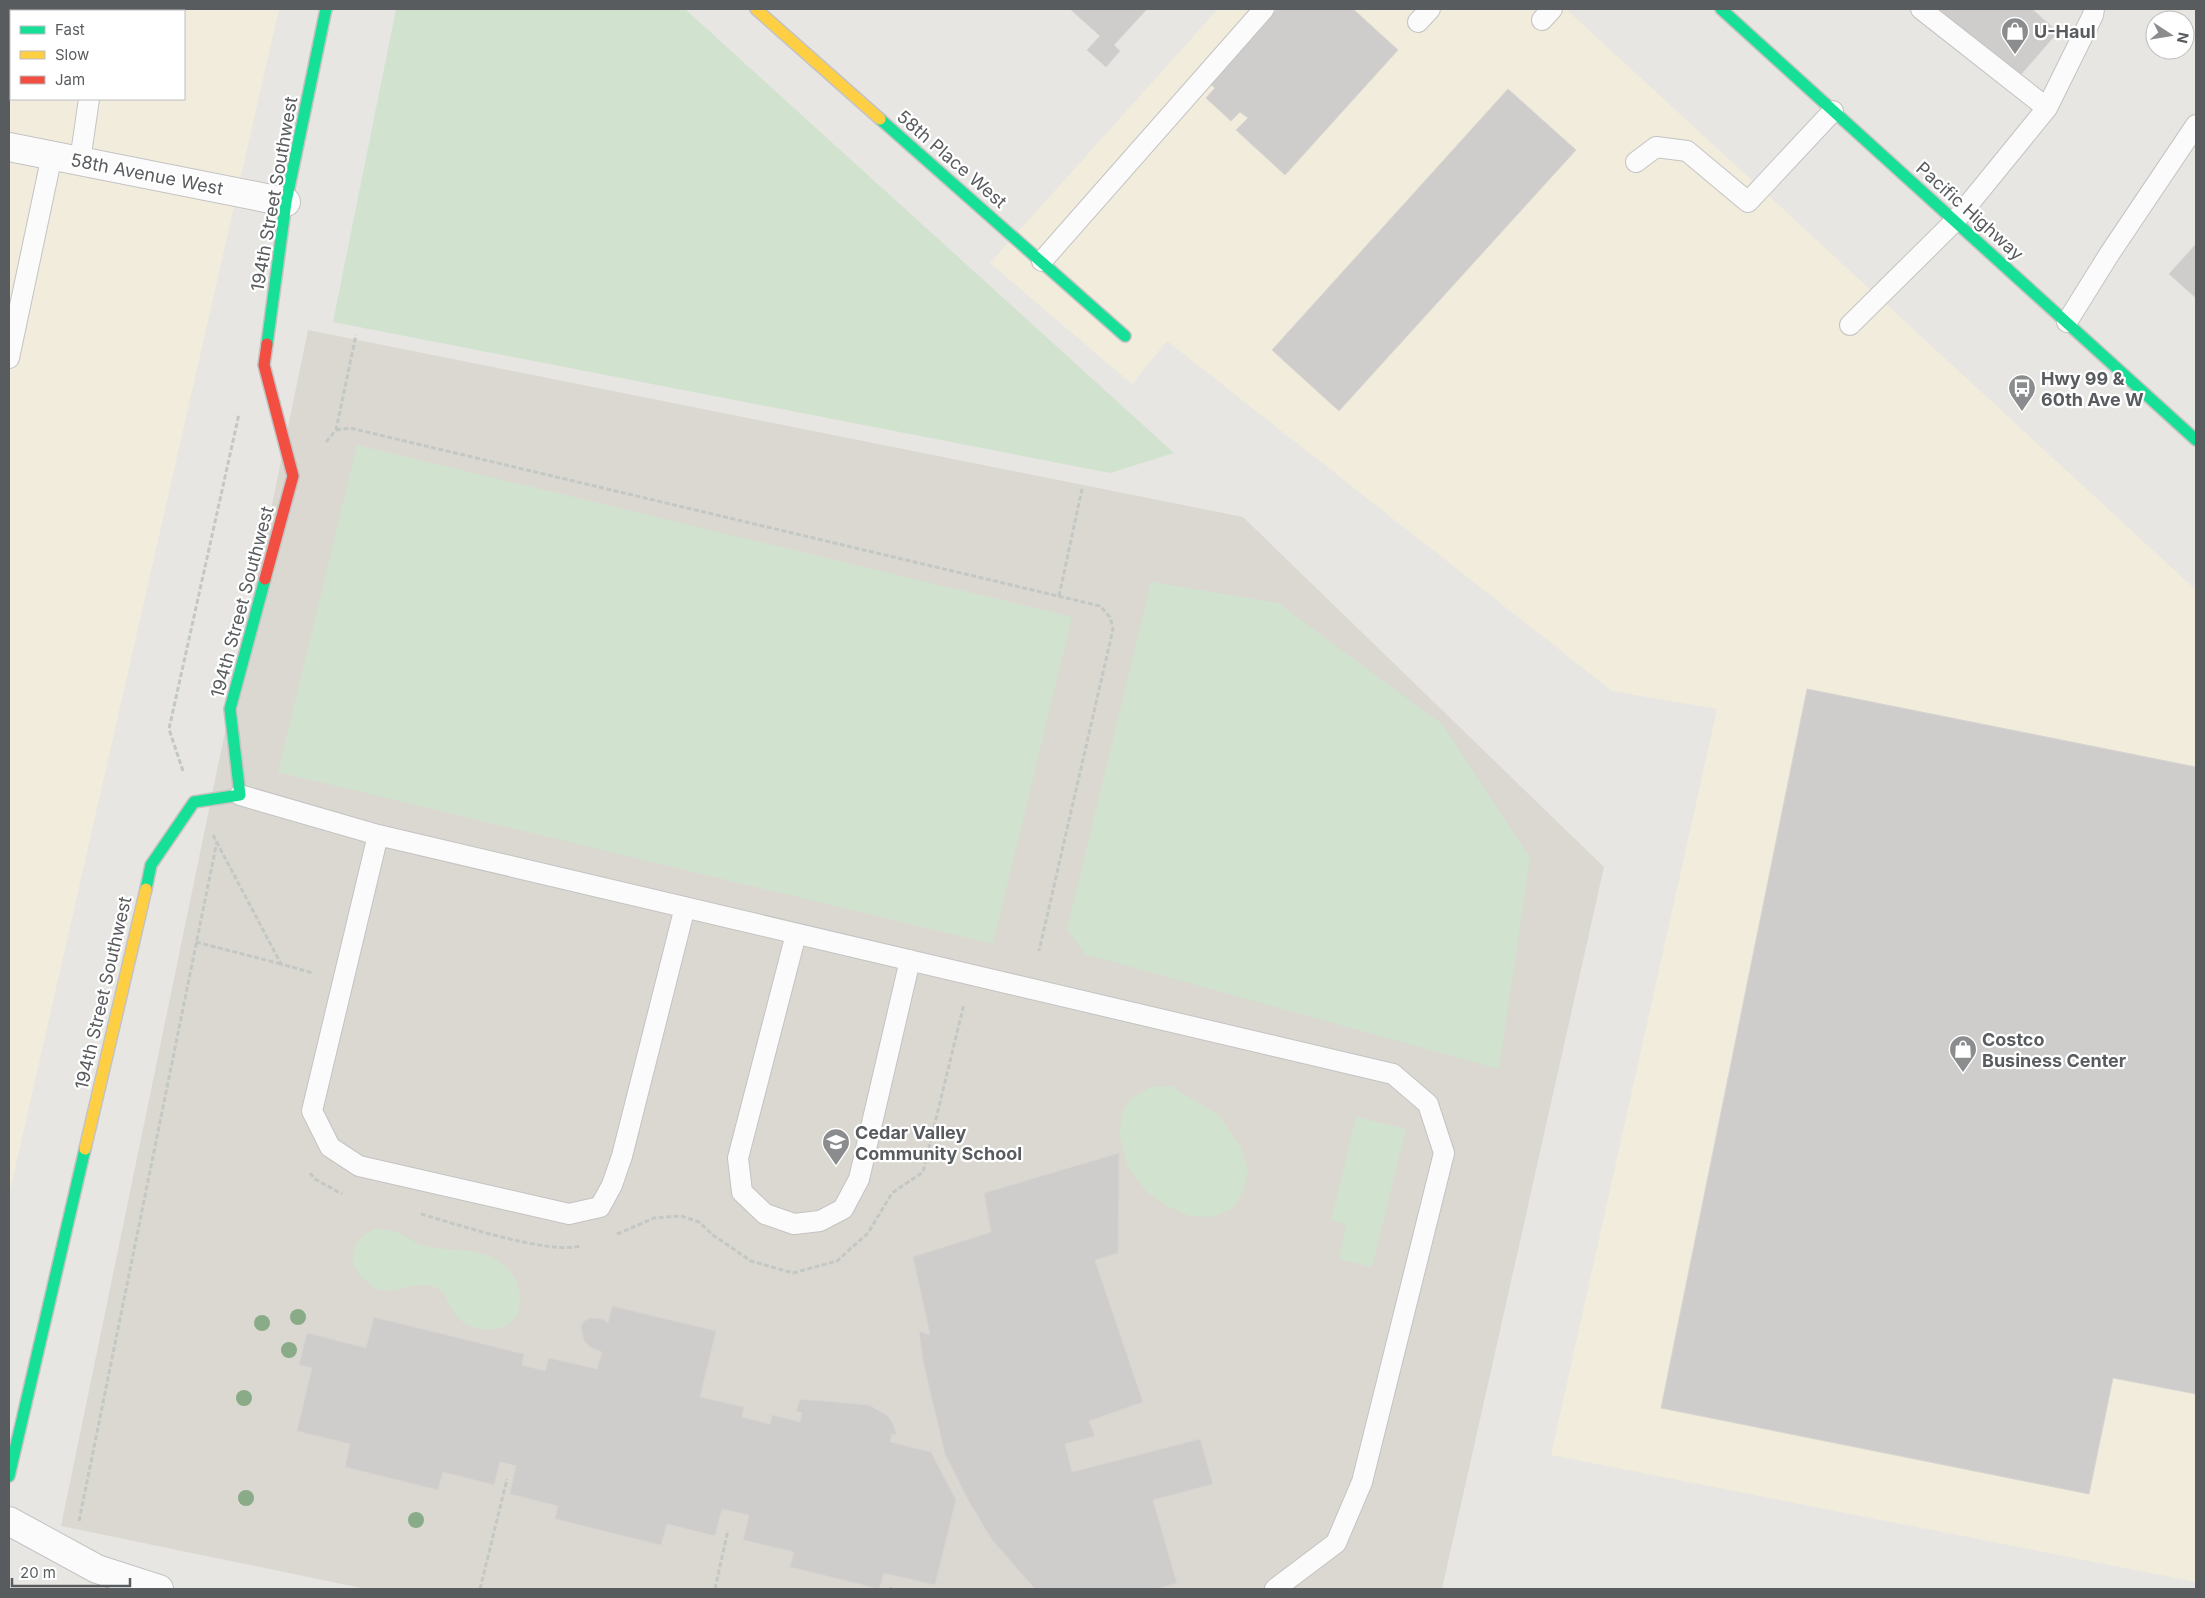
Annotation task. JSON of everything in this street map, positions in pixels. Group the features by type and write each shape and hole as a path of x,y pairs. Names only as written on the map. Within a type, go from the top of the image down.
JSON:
{"main road":[{"name":"194th Street Southwest","path":"9,1476 151,865 194,802 240,795 230,709 294,476 264,365 286,202 326,9"},
{"name":"58th Place West","path":"756,9 1125,336"},
{"name":"Pacific Highway","path":"1720,9 2196,440"}],"street":[{"name":"58th Avenue West","path":"9,147 286,202"},
{"path":"9,1521 97,1569 159,1589"}],"lane":[{"path":"1042,261 1264,9"},
{"path":"1921,9 2047,108"},
{"path":"1850,325 1955,221 2047,108 2091,11"},
{"path":"80,161 89,100"},
{"path":"1636,162 1656,147 1687,151 1748,202 1833,111"},
{"path":"2067,322 2110,253 2196,125"},
{"path":"9,358 52,155"},
{"path":"240,795 378,835 1393,1074 1428,1104 1444,1153 1362,1482 1336,1543 1275,1589"},
{"path":"378,835 312,1111 330,1146 359,1166 569,1214 600,1207 612,1185 622,1156 685,907"},
{"path":"796,934 738,1158 742,1192 766,1214 794,1224 820,1221 844,1209 859,1179 910,960"}],"path":[{"path":"326,442 336,430 356,335"},
{"path":"336,430 350,428 1100,606 1110,617 1114,629 1039,951"},
{"path":"1059,596 1082,489"},
{"path":"72,1557 217,841"},
{"path":"196,942 281,964"},
{"path":"600,1207 616,1234 654,1218 681,1216 699,1222"},
{"path":"480,1589 507,1479"},
{"path":"715,1589 728,1530"}],"shaded area":[{"path":"9,9 279,9 9,1195"},
{"path":"1218,9 1566,9 2196,590 2196,1582 1551,1455 1717,709 1612,691 1167,341 1132,384 990,263"},
{"name":"Cedar Valley Community School","path":"308,330 1243,517 1604,867 1442,1589 366,1589 61,1526"}],"green space":[{"path":"396,9 685,9 1174,453 1110,473 333,322"},
{"path":"357,445 1072,617 993,944 278,772"},
{"path":"1151,582 1278,603 1443,725 1530,858 1499,1069 1085,954 1067,929"},
{"path":"1171,1086 1219,1115 1241,1148 1248,1169 1244,1190 1232,1209 1212,1217 1189,1216 1169,1207 1146,1191 1128,1167 1120,1138 1121,1115 1131,1098 1151,1087"},
{"path":"1356,1117 1406,1129 1372,1267 1339,1259 1346,1224 1331,1221"},
{"path":"374,1229 399,1233 420,1245 479,1253 501,1262 511,1273 518,1286 520,1299 518,1311 512,1322 500,1328 484,1329 472,1327 457,1316 441,1290 435,1287 415,1285 388,1291 369,1284 355,1268 353,1253 359,1240"}],"building":[{"path":"1070,9 1147,9 1114,45 1120,51 1106,67 1087,50 1100,36"},
{"path":"1277,9 1353,9 1398,50 1285,175 1236,130 1248,118 1240,112 1231,121 1206,98 1215,88 1209,83"},
{"name":"U-Haul","path":"1939,9 2032,9 2058,32 2018,78"},
{"path":"1508,89 1576,150 1339,411 1272,350"},
{"path":"2196,244 2196,298 2169,274"},
{"name":"Costco Business Center","path":"1807,689 2196,767 2196,1394 2113,1378 2089,1494 1661,1408"},
{"path":"1119,1153 1118,1253 1095,1260 1143,1402 1089,1421 1095,1436 1065,1444 1072,1472 1200,1439 1213,1484 1153,1500 1177,1583 1156,1589 1035,1589 992,1540 968,1500 945,1454 923,1361 919,1331 930,1335 913,1257 991,1232 984,1193"},
{"path":"612,1306 716,1331 700,1397 744,1407 742,1417 770,1424 772,1415 800,1422 802,1413 796,1411 800,1399 869,1405 888,1416 893,1424 897,1435 892,1434 890,1442 931,1452 956,1500 935,1585 884,1573 879,1589 790,1567 794,1552 743,1540 749,1515 722,1509 715,1536 667,1524 661,1545 555,1519 558,1506 510,1494 516,1466 500,1462 494,1485 443,1472 438,1490 345,1467 350,1444 297,1431 312,1368 299,1365 307,1333 366,1348 374,1317 524,1354 522,1365 545,1371 549,1358 597,1369 602,1352 590,1347 584,1341 581,1327 584,1321 590,1318 603,1319 608,1323"}],"traffic: fast":[{"path":"267,344 286,202 326,9"},
{"path":"1721,9 2196,440"},
{"path":"880,119 1125,336"},
{"path":"146,889 151,865 194,802 240,795 230,709 265,579"},
{"path":"9,1476 85,1149"}],"traffic: slow":[{"path":"756,9 880,119"},
{"path":"85,1149 146,889"}],"traffic: jam":[{"path":"265,579 293,476 264,365 267,344"}],"place":[{"name":"U-Haul","path":"2015,55"},
{"name":"Hwy 99 & 60th Ave W","path":"2022,412"},
{"name":"Costco Business Center","path":"1963,1073"},
{"name":"Cedar Valley Community School","path":"836,1166"}]}
